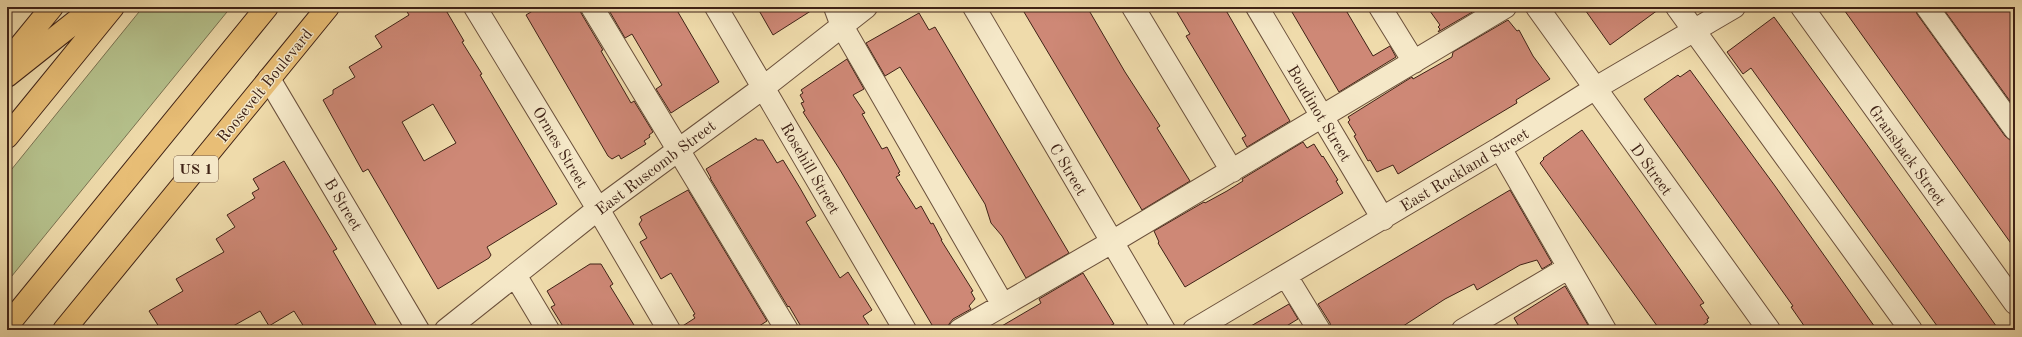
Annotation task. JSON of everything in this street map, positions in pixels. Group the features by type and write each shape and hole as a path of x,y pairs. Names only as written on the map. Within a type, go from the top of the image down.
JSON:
{"highway":[{"path":"7,62 52,7"},
{"path":"7,76 94,7"},
{"path":"7,137 113,7"},
{"name":"US 1","path":"7,326 267,7"},
{"name":"Roosevelt Boulevard","path":"64,330 328,7"}],"street":[{"name":"Ormes Street","path":"475,7 598,209 669,330"},
{"path":"592,7 787,330"},
{"name":"Rosehill Street","path":"716,7 905,330"},
{"name":"East Ruscomb Street","path":"446,330 598,209 764,87 838,16 866,7"},
{"name":"C Street","path":"974,7 1164,330"},
{"path":"1133,7 1232,171"},
{"name":"Boudinot Street","path":"1257,7 1383,219"},
{"path":"1380,7 1414,62"},
{"path":"960,330 1232,171 1505,7"},
{"name":"D Street","path":"1537,7 1762,328"},
{"path":"1677,7 1911,330"},
{"name":"East Rockland Street","path":"1194,330 1383,219 1594,89 1734,7"},
{"name":"Gransback Street","path":"1802,7 2015,303"},
{"path":"1927,7 2015,129"},
{"path":"838,16 1003,305"},
{"name":"B Street","path":"269,79 418,330"},
{"path":"1500,148 1605,330"},
{"path":"1464,330 1568,268"},
{"path":"516,275 548,330"},
{"path":"1286,276 1319,330"}],"green space":[{"path":"143,7 231,7 7,282 7,175"}],"building":[{"path":"404,7 444,7 464,41 462,42 482,74 480,75 557,204 487,247 491,255 489,258 438,289 368,169 363,172 323,100 333,94 333,90 355,77 349,67 382,47 375,36 409,15","holes":["433,104 456,143 424,161 402,122"]},
{"path":"539,7 580,7 581,13 603,50 601,51 631,103 634,101 653,132 649,135 650,137 644,141 646,144 621,159 619,155 612,159 608,156 526,15"},
{"path":"607,7 675,7 719,82 671,113 656,89 662,85 632,34 625,38"},
{"path":"757,7 817,7 773,35"},
{"path":"1021,7 1087,7 1125,72 1160,126 1157,128 1190,181 1142,210"},
{"path":"1174,7 1224,7 1290,121 1247,147 1242,138 1246,136 1186,36 1190,34"},
{"path":"1289,7 1344,7 1373,56 1390,46 1396,57 1339,92"},
{"path":"1427,7 1481,7 1438,32 1440,29 1438,27 1440,25"},
{"path":"1583,7 1662,7 1610,45"},
{"path":"1842,7 1915,7 1917,14 2005,136 2010,140 2015,141 2015,249"},
{"path":"1942,7 2015,7 2015,108"},
{"path":"919,13 929,30 935,27 1069,253 1026,278 1002,236 991,223 985,204 900,67 885,76 866,43"},
{"path":"1774,17 1999,330 1940,330 1751,68 1743,74 1727,52"},
{"path":"1508,20 1517,31 1519,30 1533,56 1550,79 1516,100 1517,103 1398,174 1393,165 1377,172 1370,160 1368,161 1354,136 1356,135 1348,122 1350,120 1348,117 1412,77 1413,79 1452,57 1453,52"},
{"path":"847,59 864,89 853,95 865,113 862,114 882,149 887,147 900,172 898,173 900,175 896,177 916,209 921,206 931,224 933,223 941,240 973,291 971,292 975,299 969,306 971,309 953,319 949,324 948,330 935,330 840,170 803,112 805,111 801,103 804,102 800,95 803,93 801,90"},
{"path":"1690,70 1775,186 1877,330 1807,330 1791,307 1793,306 1644,99 1678,75 1680,77"},
{"path":"1582,130 1704,303 1700,305 1709,318 1707,319 1708,322 1696,330 1660,330 1540,163 1544,159 1543,158"},
{"path":"756,138 757,140 763,140 777,163 783,160 800,188 816,216 806,222 840,278 848,272 872,310 863,316 872,330 803,330 710,178 706,169"},
{"path":"1303,142 1307,148 1314,144 1338,180 1336,181 1343,193 1185,287 1158,243 1159,242 1154,231 1204,202 1205,203 1227,191 1243,181 1242,179"},
{"path":"284,161 337,249 333,251 379,330 306,330 294,311 269,326 260,311 226,330 161,330 149,311 183,291 176,279 224,252 216,239 235,227 227,215 255,198 252,193 259,189 253,179"},
{"path":"688,190 767,321 753,330 681,330 681,327 695,318 693,315 695,314 671,273 661,279 640,242 647,238 639,224 642,220 640,217"},
{"path":"1510,190 1552,263 1542,269 1537,260 1520,265 1477,290 1474,284 1445,299 1397,330 1331,330 1330,323 1318,304"},
{"path":"590,264 601,264 613,284 610,286 637,330 572,330 569,325 564,328 551,307 555,305 547,291"},
{"path":"1083,273 1114,324 1100,330 995,330 1041,303 1039,299"},
{"path":"1565,286 1591,330 1521,330 1514,318"},
{"path":"1289,304 1298,319 1280,330 1244,330"}]}
